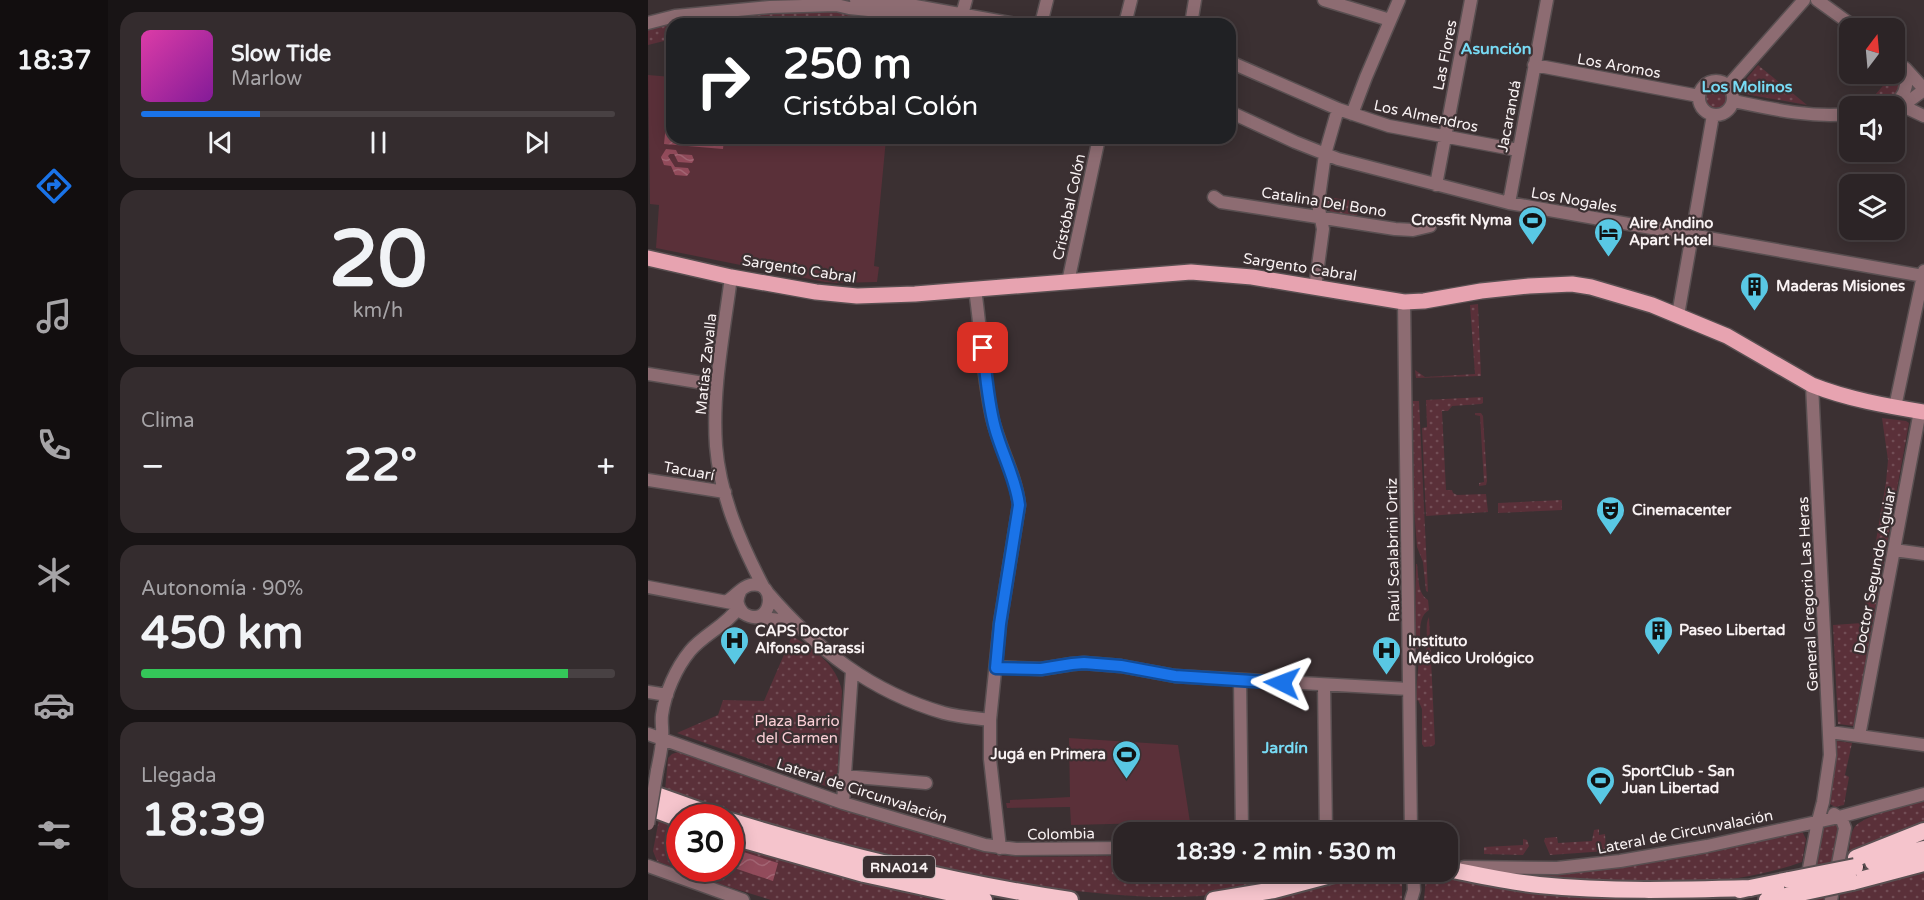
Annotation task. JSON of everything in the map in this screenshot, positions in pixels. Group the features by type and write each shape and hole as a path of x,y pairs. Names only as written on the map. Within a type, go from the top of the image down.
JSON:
{"highway":[{"path":"648,792 682,804"},
{"path":"648,807 666,814"},
{"name":"RNA014","path":"744,825 890,865 974,884 1070,900"},
{"path":"1855,869 1924,831"},
{"name":"RNA014","path":"744,840 881,878 984,900"},
{"path":"1458,870 1518,882 1563,887 1666,890 1788,888 1924,849"},
{"path":"1767,900 1808,876 1924,863"},
{"path":"881,878 963,900"},
{"path":"1214,900 1274,890 1304,882"},
{"path":"1677,900 1751,888"}],"main road":[{"name":"Sargento Cabral","path":"648,258 731,277 816,292 857,296 1191,272 1236,275 1404,302 1424,302 1481,291 1572,284 1623,296 1678,315 1727,336 1812,385 1850,397 1922,411"}],"street":[{"path":"856,0 910,6 952,18"},
{"path":"963,18 966,0"},
{"path":"1042,18 1047,0"},
{"path":"1126,18 1131,0"},
{"path":"1192,18 1196,0"},
{"path":"1324,0 1390,20"},
{"path":"1352,114 1399,0"},
{"name":"Las Flores","path":"1436,185 1471,0"},
{"name":"Jacarandá","path":"1509,203 1547,0"},
{"path":"1728,86 1804,0"},
{"path":"1817,0 1842,18"},
{"path":"648,22 675,16 840,2 849,8 910,6"},
{"name":"Los Almendros","path":"1236,65 1352,114 1404,129 1518,150"},
{"name":"Los Aromos","path":"1534,65 1699,96"},
{"path":"1905,69 1924,90 1905,103"},
{"path":"1901,96 1906,88 1905,73"},
{"path":"1718,81 1728,86 1733,92 1734,102 1730,110 1726,113 1708,114 1701,107 1699,96 1701,89 1708,82 1718,81"},
{"path":"1734,102 1790,112 1839,114"},
{"path":"1315,288 1323,230 1318,204 1325,154 1338,109"},
{"path":"1905,109 1924,116"},
{"name":"Los Nogales","path":"1236,115 1325,154 1509,203 1924,274"},
{"path":"1678,315 1694,236 1713,115"},
{"name":"Cristóbal Colón","path":"1068,282 1099,144"},
{"name":"Catalina Del Bono","path":"1214,197 1221,202 1395,229 1413,230 1430,226"},
{"path":"1895,407 1924,274"},
{"name":"Matías Zavalla","path":"731,277 716,385 716,448 725,492 735,525 749,558 766,590 801,630"},
{"path":"975,289 992,415 1016,486 1019,505 1000,624 990,720 990,759 1000,848"},
{"name":"Raúl Scalabrini Ortiz","path":"1404,302 1411,822"},
{"path":"648,374 716,385"},
{"name":"General Gregorio Las Heras","path":"1803,900 1830,765 1812,385"},
{"name":"Doctor Segundo Aguiar","path":"1859,736 1922,411"},
{"name":"Tacuarí","path":"648,480 725,492"},
{"path":"1894,550 1924,554"},
{"path":"648,824 667,695 681,663 690,650 721,626 750,573 749,558"},
{"path":"721,626 764,613 769,605 766,590 756,584 741,590"},
{"path":"648,587 734,604 742,613 753,617 779,620 801,630 852,671 916,703 947,713 990,720"},
{"path":"996,668 1041,669 1084,663 1121,666 1175,676 1409,689"},
{"path":"843,803 852,671"},
{"path":"1240,680 1242,822"},
{"path":"1324,685 1326,822"},
{"path":"648,692 667,695"},
{"path":"1830,732 1924,745"},
{"name":"Lateral de Circunvalación","path":"648,734 843,803 969,841 1000,848"},
{"path":"844,776 926,783"},
{"name":"Lateral de Circunvalación","path":"1458,868 1536,868 1603,863 1687,849 1839,817 1924,794"},
{"path":"1823,802 1828,810 1842,820 1845,828 1831,900"},
{"name":"Colombia","path":"1000,848 1113,848"},
{"path":"648,866 743,900"},
{"path":"1413,882 1414,897"}],"green space":[{"path":"797,11 854,12 896,18 715,18"},
{"path":"666,25 666,40 648,45 648,28"},
{"path":"1758,65 1807,105 1745,94 1742,84"},
{"path":"648,75 666,76 666,144 886,144 874,266 879,267 877,282 825,282 656,248 659,205 650,204"},
{"path":"1885,84 1900,84 1893,96 1874,96"},
{"path":"1716,87 1725,90 1728,99 1725,108 1716,111 1707,108 1704,99 1707,90"},
{"path":"1328,197 1359,202 1357,216 1331,212 1326,206"},
{"path":"1478,304 1481,376 1416,378 1415,370 1425,377 1475,374 1470,305"},
{"path":"1483,397 1481,404 1452,406 1448,411 1442,411 1446,490 1452,490 1457,495 1486,494 1488,512 1426,516 1422,428 1427,427 1426,400"},
{"path":"1413,401 1419,401 1428,592 1426,591 1423,562 1417,547 1414,508"},
{"path":"1475,413 1481,413 1483,416 1487,481 1486,485 1479,486 1479,483 1484,482 1480,416"},
{"path":"1882,418 1909,423 1854,726 1838,724 1833,625 1862,623 1886,482 1888,460"},
{"path":"1562,500 1562,510 1498,513 1498,503"},
{"path":"1416,564 1420,589 1428,600 1429,610 1421,622 1418,649 1415,648"},
{"path":"1429,617 1435,744 1424,747 1422,744 1422,709 1416,698 1419,662 1426,650"},
{"name":"Plaza Barrio del Carmen","path":"792,636 816,652 830,666 842,691 837,780 835,786 831,788 677,733 718,715 723,700 764,701"},
{"name":"Jugá en Primera","path":"1069,738 1178,745 1190,822 1113,822 1113,824 1071,825 1070,807 1007,808 1006,803 1010,803 1010,800 1070,797"},
{"path":"1837,741 1852,743 1845,775 1849,777 1844,805 1835,807 1830,804 1829,800"},
{"path":"678,752 839,809 997,855 1113,856 1113,882 1275,882 1230,892 1167,897 1069,890 966,875 864,852 764,823 744,817 744,804 705,804 665,791 668,758"},
{"path":"1924,801 1924,825 1849,852 1852,834 1858,824 1886,812"},
{"path":"659,819 666,821 666,865 657,861 653,851"},
{"path":"1837,824 1840,829 1827,900 1807,900 1822,826"},
{"path":"1599,829 1599,835 1605,834 1606,851 1550,855 1544,841 1545,838 1557,837 1558,843 1592,841 1594,830"},
{"path":"1801,829 1806,839 1802,862 1765,873 1726,880 1646,884 1605,883 1486,873 1555,873"},
{"path":"1523,839 1527,840 1529,846 1523,855 1484,854 1484,847 1523,845"},
{"path":"744,847 934,900 771,900 713,882 744,882"},
{"path":"1924,872 1924,900 1840,900 1840,895 1851,891"},
{"path":"1458,877 1648,896 1620,900 1424,900 1426,882 1458,882"},
{"path":"1314,882 1401,882 1402,885 1402,900 1240,900"}],"water":[{"path":"666,124 666,144 723,144 723,149 664,144"},
{"path":"666,149 676,150 678,154 692,155 694,160 692,163 678,162 674,154 668,156 675,167 688,168 690,172 687,176 675,175 671,166 664,165 661,157"},
{"path":"744,852 778,863 773,881 744,871"}],"place":[{"name":"Crossfit Nyma","path":"1533,246"},
{"name":"Aire Andino Apart Hotel","path":"1608,258"},
{"name":"Maderas Misiones","path":"1755,312"},
{"name":"Cinemacenter","path":"1611,536"},
{"name":"Paseo Libertad","path":"1658,656"},
{"name":"CAPS Doctor Alfonso Barassi","path":"734,666"},
{"name":"Instituto Médico Urológico","path":"1387,676"},
{"name":"Jugá en Primera","path":"1127,780"},
{"name":"SportClub - San Juan Libertad","path":"1601,806"}],"district":[{"name":"Asunción","path":"1496,49"},
{"name":"Los Molinos","path":"1747,87"},
{"name":"Jardín","path":"1285,748"}],"route":[{"path":"983,348 992,415 1016,486 1019,505 1000,624 996,668 1041,669 1084,663 1121,666 1175,676 1282,683"}]}
